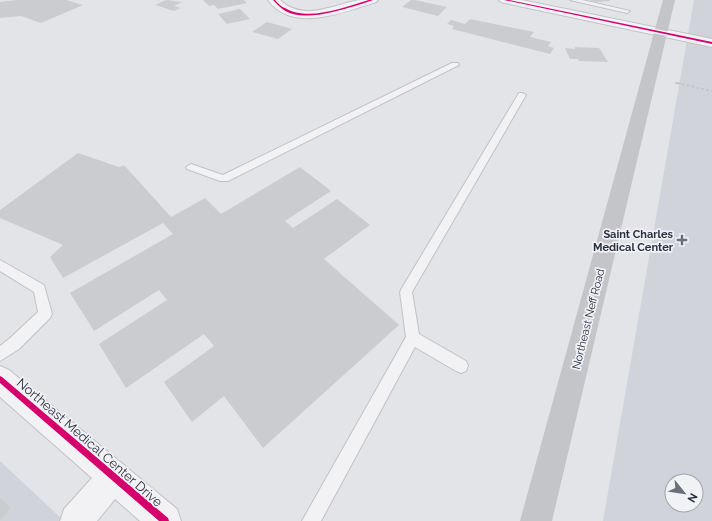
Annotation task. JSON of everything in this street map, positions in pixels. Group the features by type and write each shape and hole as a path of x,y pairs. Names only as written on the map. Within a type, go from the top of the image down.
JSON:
{"main road":[{"name":"Northeast Neff Road","path":"536,521 669,0"}],"street":[{"path":"274,0 284,10 299,14 327,12 372,0"},
{"path":"505,0 712,43"},
{"name":"Northeast Medical Center Drive","path":"0,379 165,521"},
{"path":"76,521 113,477"}],"lane":[{"path":"573,0 627,11"},
{"path":"191,167 224,179 455,65"},
{"path":"311,521 412,338 406,292 522,95"},
{"path":"0,265 40,289 45,314 14,344 0,354"},
{"path":"412,338 461,366"}],"path":[{"path":"676,83 712,91"}],"shaded area":[{"name":"Saint Charles Medical Center","path":"694,0 712,0 712,521 603,521"},
{"path":"0,461 64,521 0,521"}],"building":[{"path":"16,0 66,0 83,5 41,23 21,16 0,18 0,2"},
{"path":"166,0 182,2 174,6 181,8 174,11 155,5"},
{"path":"203,0 244,0 247,3 218,9 214,5 209,6"},
{"path":"411,0 447,7 438,16 402,7"},
{"path":"588,0 610,0 610,1 596,2"},
{"path":"240,9 250,19 227,24 218,14"},
{"path":"470,19 534,32 530,37 551,42 548,46 554,48 550,54 452,29 454,26 447,24 451,20 465,24"},
{"path":"267,22 292,29 278,39 252,32"},
{"path":"575,47 599,48 608,62 579,61 578,59 570,59 565,48 575,49"},
{"path":"78,153 119,167 124,165 171,217 205,198 221,214 300,167 331,191 285,221 293,228 337,199 370,225 324,259 399,325 263,448 224,396 192,422 164,382 214,346 204,334 126,388 99,344 167,300 159,290 94,331 70,293 173,234 163,223 63,278 50,257 63,245 0,218 0,210"},
{"path":"0,498 11,508 0,520"}],"cycle path":[{"path":"274,0 283,9 306,15 334,11 372,0"},
{"path":"505,0 712,43"},
{"path":"0,379 165,521"}],"place":[{"name":"Saint Charles Medical Center","path":"682,240"}]}
